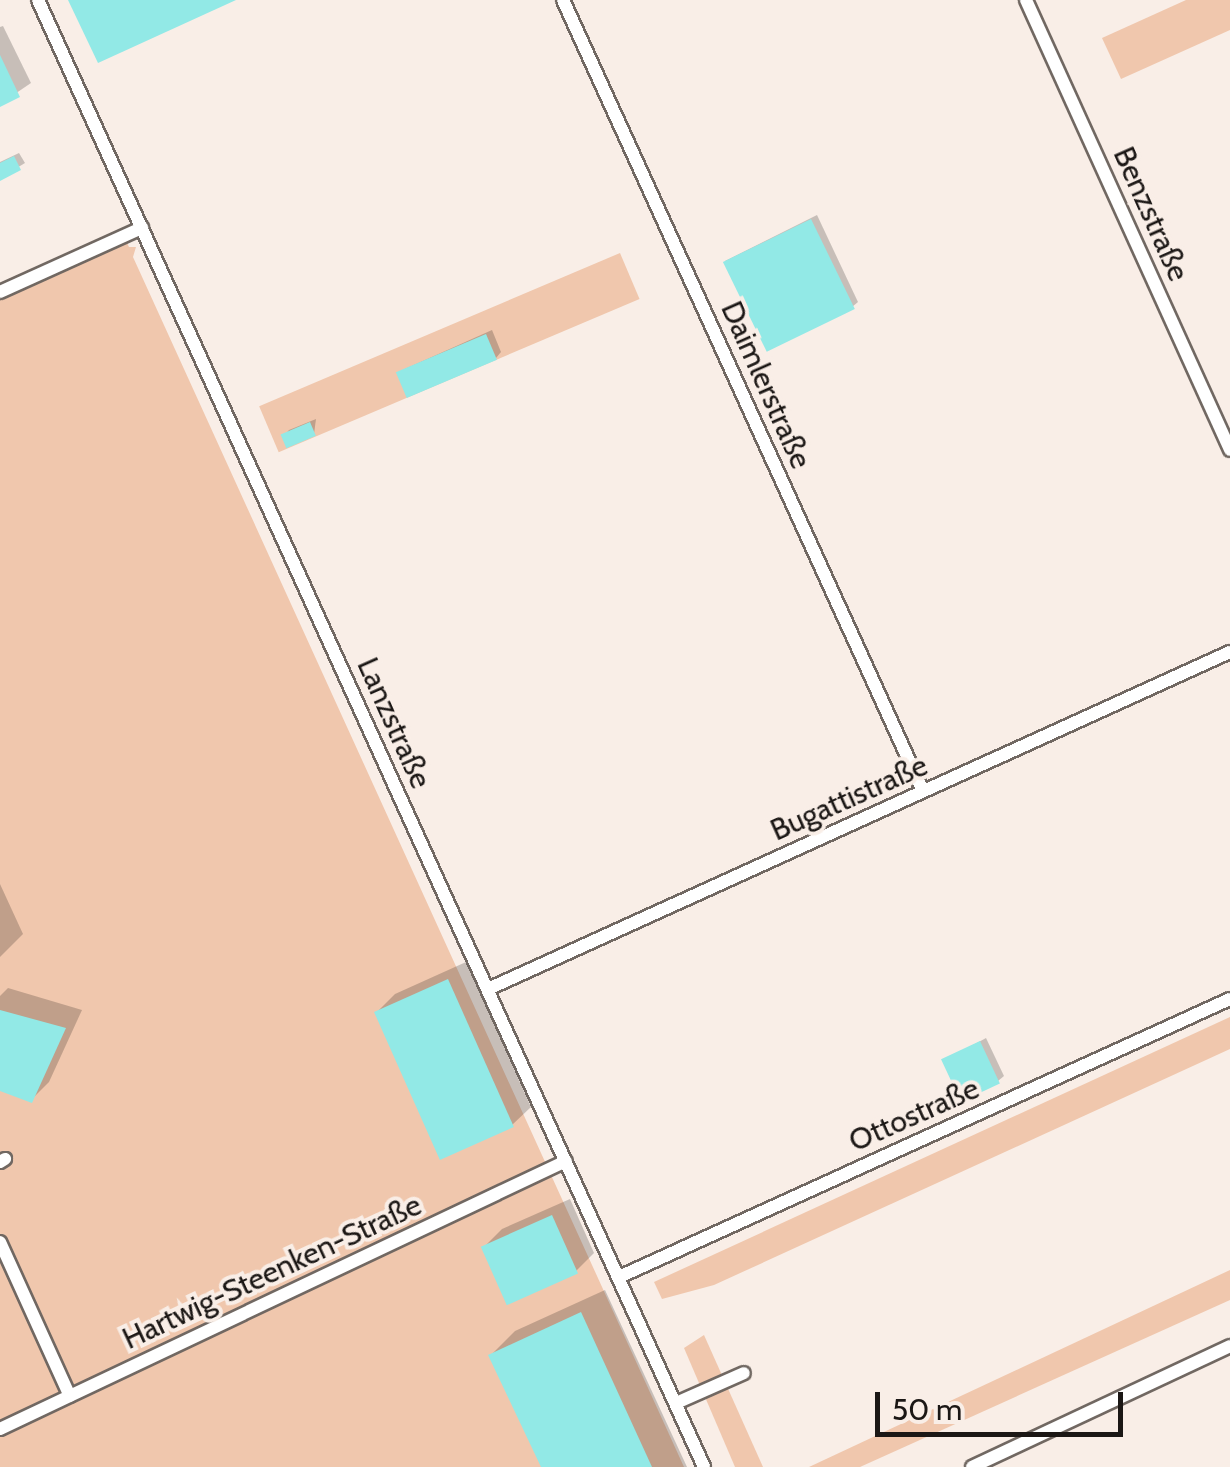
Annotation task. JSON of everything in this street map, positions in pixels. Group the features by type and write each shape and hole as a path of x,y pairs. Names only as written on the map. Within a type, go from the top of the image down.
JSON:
{"lane":[{"name":"Lanzstraße","path":"38,0 704,1467"},
{"name":"Daimlerstraße","path":"563,0 923,791"},
{"name":"Benzstraße","path":"1026,0 1230,450"},
{"path":"0,292 142,228"},
{"name":"Bugattistraße","path":"488,988 1230,652"},
{"name":"Ottostraße","path":"619,1276 1230,999"},
{"name":"Hartwig-Steenken-Straße","path":"0,1429 566,1160"},
{"path":"0,1242 70,1396"},
{"path":"972,1467 1230,1346"},
{"path":"676,1403 744,1374"}],"shaded area":[{"path":"1186,0 1230,0 1230,30 1121,79 1102,38"},
{"path":"121,230 129,247 136,247 133,257 684,1467 0,1467 0,283"},
{"path":"620,253 640,299 279,452 259,406"},
{"path":"1230,1017 1230,1049 714,1285 662,1299 654,1282"},
{"path":"1230,1270 1230,1300 860,1467 809,1467"},
{"path":"704,1335 763,1467 735,1467 684,1348"}],"building":[{"path":"68,0 236,0 98,63"},
{"path":"0,55 20,97 0,107"},
{"path":"14,156 21,170 0,181 0,163"},
{"path":"811,219 855,309 767,352 723,262"},
{"path":"486,334 497,360 407,398 396,372"},
{"path":"310,422 316,436 286,448 281,435"},
{"path":"448,979 514,1127 440,1160 374,1012"},
{"path":"0,1010 66,1028 32,1103 0,1091"},
{"path":"980,1041 1000,1084 961,1102 941,1059"},
{"path":"552,1215 578,1273 507,1305 481,1247"},
{"path":"581,1312 652,1467 541,1467 488,1355"}]}
